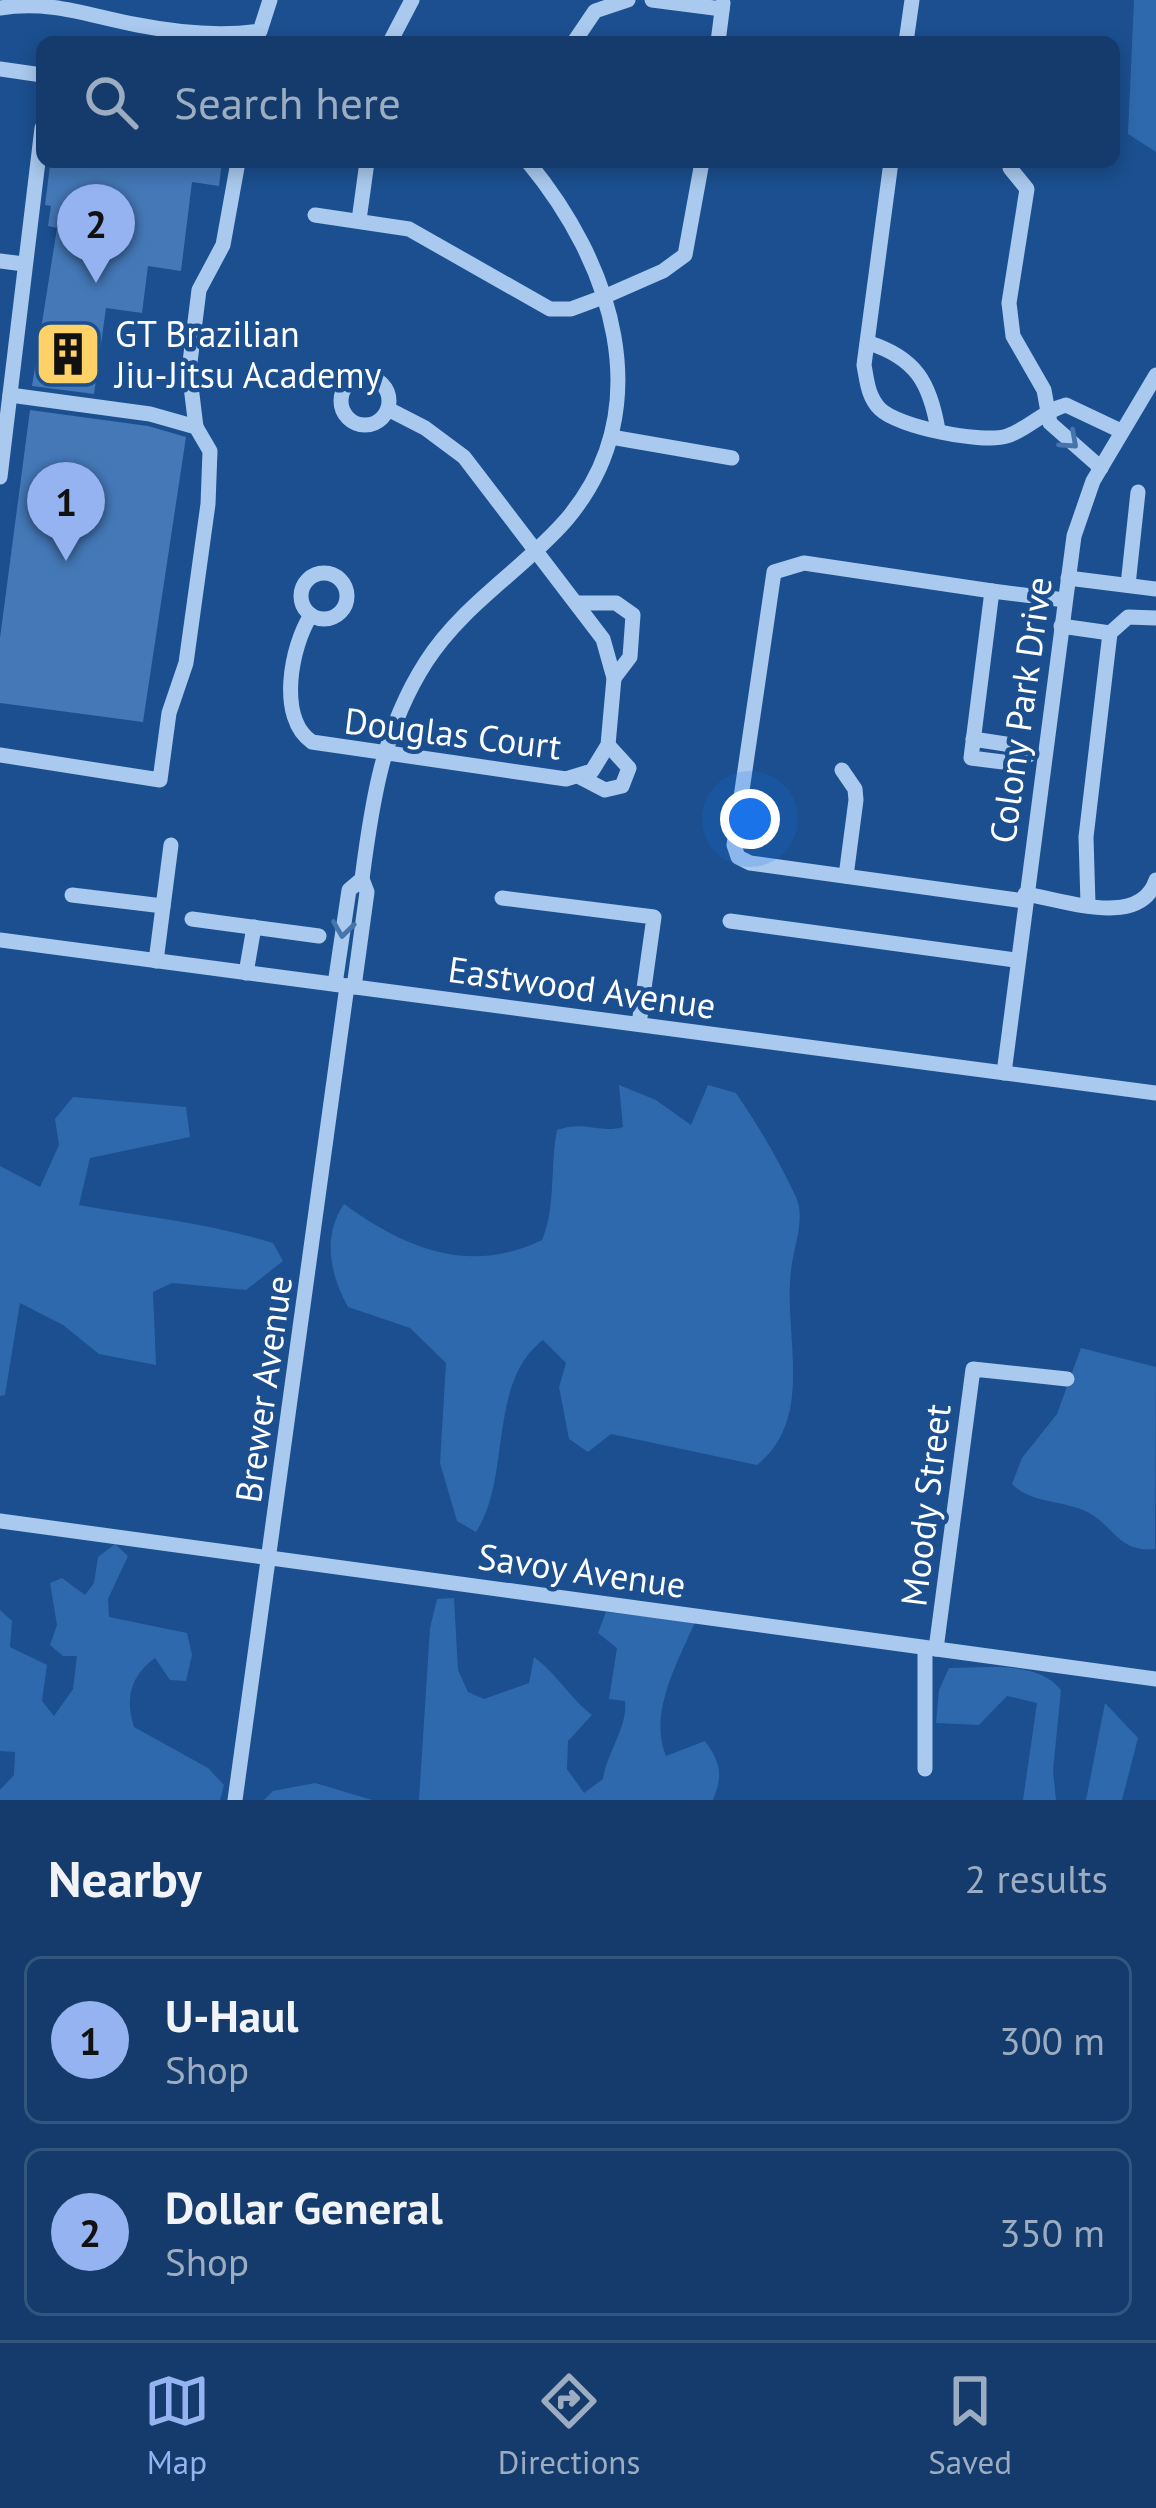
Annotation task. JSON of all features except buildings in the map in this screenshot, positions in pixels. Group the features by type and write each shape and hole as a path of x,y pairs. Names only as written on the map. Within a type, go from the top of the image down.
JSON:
{"street":[{"path":"0,8 60,3 135,25 222,36 260,31 270,0"},
{"path":"393,36 412,0"},
{"path":"578,36 595,11 628,0"},
{"path":"652,0 722,5 719,36"},
{"path":"907,36 912,0"},
{"path":"0,69 36,74"},
{"path":"0,477 7,368 37,168"},
{"path":"0,755 160,780 170,713 186,663 208,504 210,451 196,427 189,370 199,290 223,245 237,168"},
{"path":"359,220 366,168"},
{"name":"Brewer Avenue","path":"235,1800 346,986 349,890 362,879 383,755 429,658 471,606 536,548 586,493 611,437 619,364 606,296 560,201 533,168"},
{"path":"316,214 409,229 541,307 572,309 663,271 685,255 701,168"},
{"path":"890,168 864,365 869,394 880,410 907,425 993,439 1011,435 1050,409 1066,405 1121,431"},
{"path":"1011,168 1027,190 1009,303 1013,336 1050,409 1050,423 1101,468"},
{"path":"0,261 24,264"},
{"path":"869,343 893,351 928,381 938,430"},
{"name":"Colony Park Drive","path":"1004,1072 1015,960 1081,511 1121,431 1156,375"},
{"path":"6,400 150,413 196,427"},
{"path":"388,410 424,428 464,458 603,640 614,678 608,745 598,765 580,777"},
{"path":"611,437 732,458"},
{"path":"1128,585 1138,492"},
{"path":"1065,600 804,563 774,572 734,845 750,863 1127,909 1142,904 1156,880"},
{"path":"1068,578 1156,589"},
{"path":"992,591 971,758 1011,763 1025,754"},
{"path":"577,603 616,603 633,615 630,657 614,678"},
{"name":"Douglas Court","path":"310,615 301,633 291,704 298,730 321,746 580,777 605,790 622,786 629,768 608,745"},
{"path":"1088,904 1086,837 1110,633 1128,617 1156,618"},
{"path":"1061,626 1110,633"},
{"path":"973,739 1044,756"},
{"path":"842,770 855,789 846,877"},
{"path":"156,961 171,845"},
{"path":"72,895 163,906"},
{"path":"502,898 654,917 639,1024"},
{"path":"192,920 319,936"},
{"path":"730,921 1015,960"},
{"path":"246,973 254,927"},
{"name":"Eastwood Avenue","path":"0,940 1156,1093"},
{"name":"Moody Street","path":"925,1769 930,1648 973,1369 1067,1379"},
{"name":"Savoy Avenue","path":"0,1521 1156,1679"}],"shaded area":[{"path":"1134,0 1156,0 1156,152 1128,134"},
{"path":"619,1085 656,1100 691,1125 708,1085 736,1093 796,1197 800,1215 791,1271 792,1400 786,1424 775,1446 757,1465 611,1434 588,1452 569,1439 559,1387 566,1363 543,1340 514,1380 494,1485 476,1532 457,1521 440,1463 446,1363 410,1328 348,1307 331,1256 337,1216 344,1204 391,1234 464,1256 515,1250 542,1240 557,1130 623,1127"},
{"path":"73,1097 186,1107 190,1137 90,1158 79,1205 249,1236 273,1243 283,1261 246,1290 172,1283 153,1292 156,1365 99,1354 63,1325 20,1303 5,1395 0,1396 0,1166 40,1187 59,1145 55,1119"},
{"path":"1081,1348 1156,1367 1155,1549 1123,1542 1093,1515 1036,1498 1012,1484 1022,1458 1057,1414"},
{"path":"115,1544 128,1556 108,1599 109,1617 187,1633 192,1655 186,1681 170,1680 155,1658 140,1672 130,1698 134,1727 208,1768 224,1785 220,1800 0,1800 0,1790 14,1775 15,1752 0,1751 0,1610 12,1621 10,1647 47,1665 42,1701 54,1716 73,1689 77,1656 63,1656 50,1645 57,1625 50,1583 62,1578 85,1595 94,1583 98,1557"},
{"path":"454,1598 458,1670 468,1692 484,1699 529,1683 534,1657 592,1715 568,1741 567,1769 584,1793 603,1779 625,1711 625,1701 609,1699 617,1648 598,1633 606,1612 695,1622 667,1688 661,1740 666,1756 705,1741 719,1769 713,1800 419,1800 430,1628 437,1599"},
{"path":"949,1668 1025,1670 1051,1680 1061,1690 1053,1771 1056,1800 1023,1800 1037,1703 1007,1696 979,1725 936,1723 939,1690"},
{"path":"1105,1703 1138,1738 1122,1800 1086,1800"},
{"path":"315,1783 372,1800 264,1800 273,1791"}],"place":[{"name":"Dollar General","path":"96,283"},
{"name":"GT Brazilian Jiu-Jitsu Academy","path":"68,354"},
{"name":"U-Haul","path":"66,561"}]}
